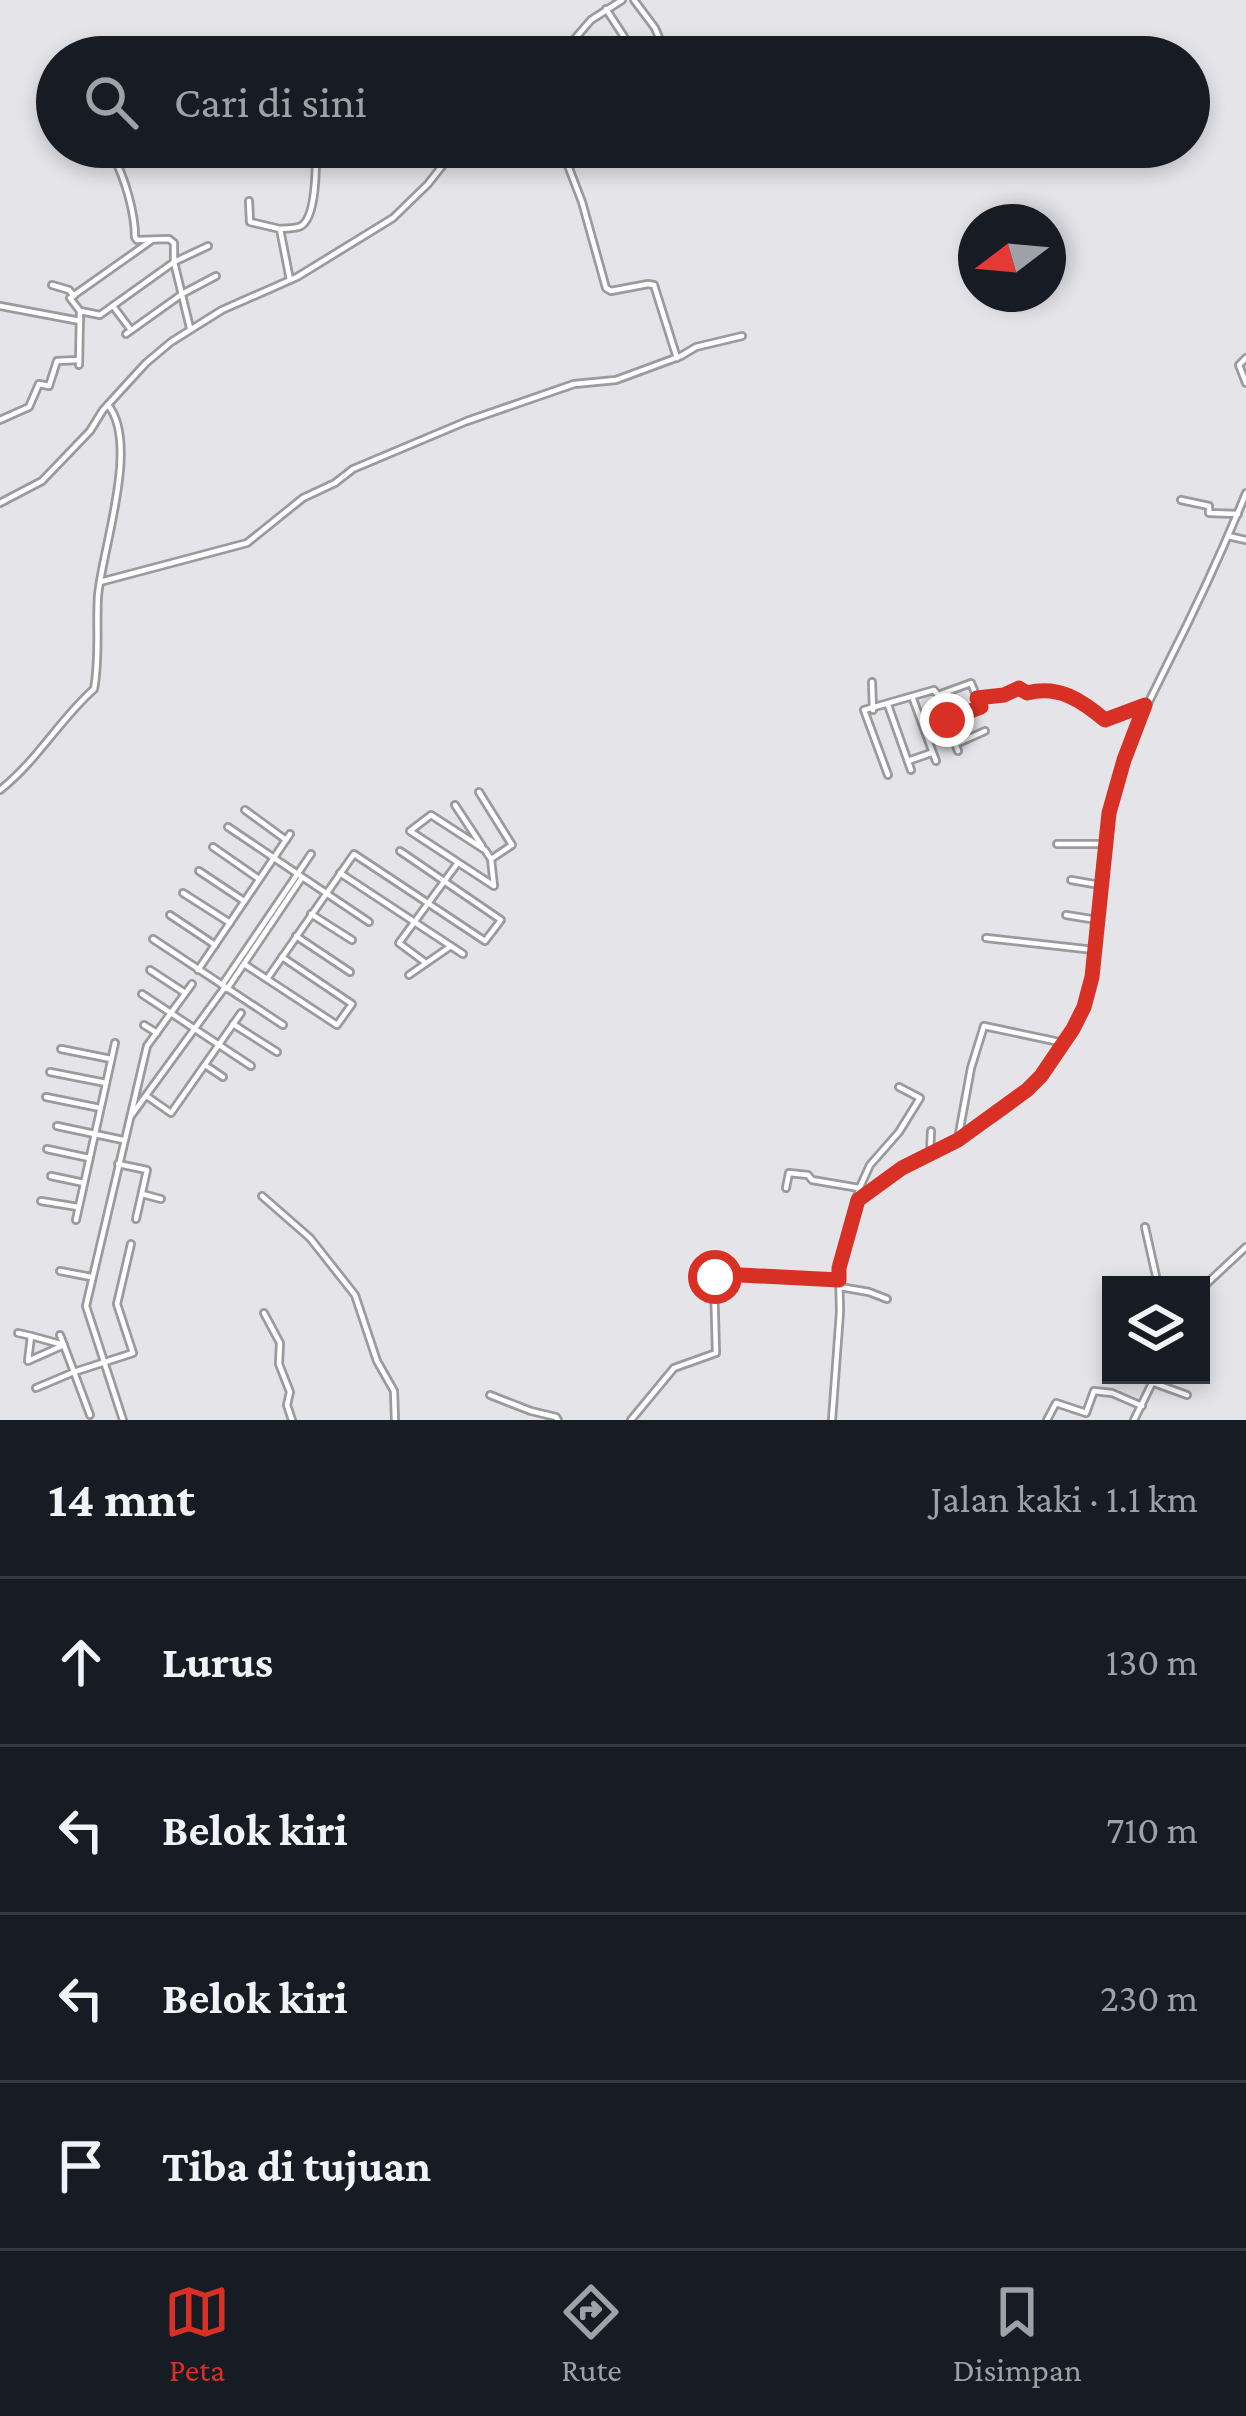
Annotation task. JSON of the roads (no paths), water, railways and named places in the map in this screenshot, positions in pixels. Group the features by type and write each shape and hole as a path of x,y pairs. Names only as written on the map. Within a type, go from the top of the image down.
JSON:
{"street":[{"path":"577,36 591,20 622,0"},
{"path":"634,0 658,36"},
{"path":"606,9 624,36"},
{"path":"119,168 135,215 136,240 172,241 190,328"},
{"path":"249,201 250,222 280,229 302,226 314,204 315,168"},
{"path":"0,503 43,481 146,363 190,328 290,280 393,218 441,168"},
{"path":"569,168 606,288 654,285 677,358"},
{"path":"280,229 290,280"},
{"path":"152,240 70,298 80,310 100,315 175,262 208,246"},
{"path":"113,306 129,332 216,276"},
{"path":"52,285 74,296"},
{"path":"0,306 80,321"},
{"path":"0,416 29,407 39,385 50,386 57,362 79,362 80,310"},
{"path":"100,582 247,543 310,493 353,469 467,421 574,384 614,380 696,347 742,336"},
{"path":"1246,358 1239,365 1246,382"},
{"path":"0,790 31,762 76,703 94,689 100,582 116,510 120,436 116,415 108,405"},
{"path":"858,1200 899,1170 958,1140 1034,1084 1064,1043 1088,994 1104,844 1120,771 1145,705 1246,493"},
{"path":"1181,500 1208,506 1209,512 1238,514"},
{"path":"1228,536 1246,540"},
{"path":"872,682 873,710"},
{"path":"938,694 971,683 981,707 947,720"},
{"path":"977,698 1019,688 1027,693 1042,689 1075,696 1105,720 1145,705"},
{"path":"888,775 864,710 934,690 957,747 985,731"},
{"path":"912,697 936,761"},
{"path":"888,705 911,770"},
{"path":"908,761 932,752"},
{"path":"479,792 512,845 491,859"},
{"path":"455,805 485,850 491,859 494,886 410,831 431,815 485,850"},
{"path":"199,970 288,837 245,810"},
{"path":"228,827 368,922"},
{"path":"1057,844 1104,844"},
{"path":"213,848 259,879"},
{"path":"267,979 354,854 485,941 501,920 400,850"},
{"path":"224,987 244,964 311,854"},
{"path":"426,963 399,944 458,862"},
{"path":"199,872 244,902"},
{"path":"340,872 463,955"},
{"path":"128,1120 299,876"},
{"path":"1071,880 1100,885"},
{"path":"183,893 230,923"},
{"path":"311,914 352,940"},
{"path":"170,915 214,945"},
{"path":"1066,915 1097,920"},
{"path":"296,936 350,972"},
{"path":"986,938 1095,950"},
{"path":"153,939 283,1025"},
{"path":"409,975 451,946"},
{"path":"244,964 337,1025 352,1004 282,957"},
{"path":"150,970 185,993"},
{"path":"123,1420 86,1309 147,1046 192,984"},
{"path":"142,994 251,1066"},
{"path":"146,1096 171,1113 241,1012"},
{"path":"233,1024 278,1052"},
{"path":"144,1025 157,1033"},
{"path":"958,1140 983,1026 1064,1043"},
{"path":"76,1220 115,1043"},
{"path":"61,1048 111,1059"},
{"path":"205,1065 223,1077"},
{"path":"50,1072 106,1084"},
{"path":"832,1420 839,1268 870,1165 920,1098 899,1087"},
{"path":"46,1096 100,1108"},
{"path":"57,1126 123,1140"},
{"path":"930,1154 931,1131"},
{"path":"47,1150 89,1158"},
{"path":"118,1164 158,1173"},
{"path":"136,1220 147,1170"},
{"path":"787,1188 789,1173 860,1188"},
{"path":"51,1176 84,1183"},
{"path":"142,1194 161,1198"},
{"path":"262,1196 310,1238 355,1295 377,1361 394,1391 395,1420"},
{"path":"41,1201 78,1207"},
{"path":"1145,1227 1157,1276"},
{"path":"36,1388 133,1353 116,1304 130,1244"},
{"path":"1210,1280 1246,1246"},
{"path":"60,1271 92,1276"},
{"path":"631,1420 674,1368 716,1353 717,1275 840,1283 887,1299"},
{"path":"264,1313 280,1343 279,1364 290,1394 287,1405 292,1420"},
{"path":"19,1333 64,1345"},
{"path":"60,1335 90,1415"},
{"path":"31,1336 28,1361 64,1345"},
{"path":"1134,1420 1153,1384"},
{"path":"1165,1384 1187,1395"},
{"path":"1047,1420 1057,1402 1086,1413 1094,1391 1142,1406"},
{"path":"490,1395 558,1420"}]}
